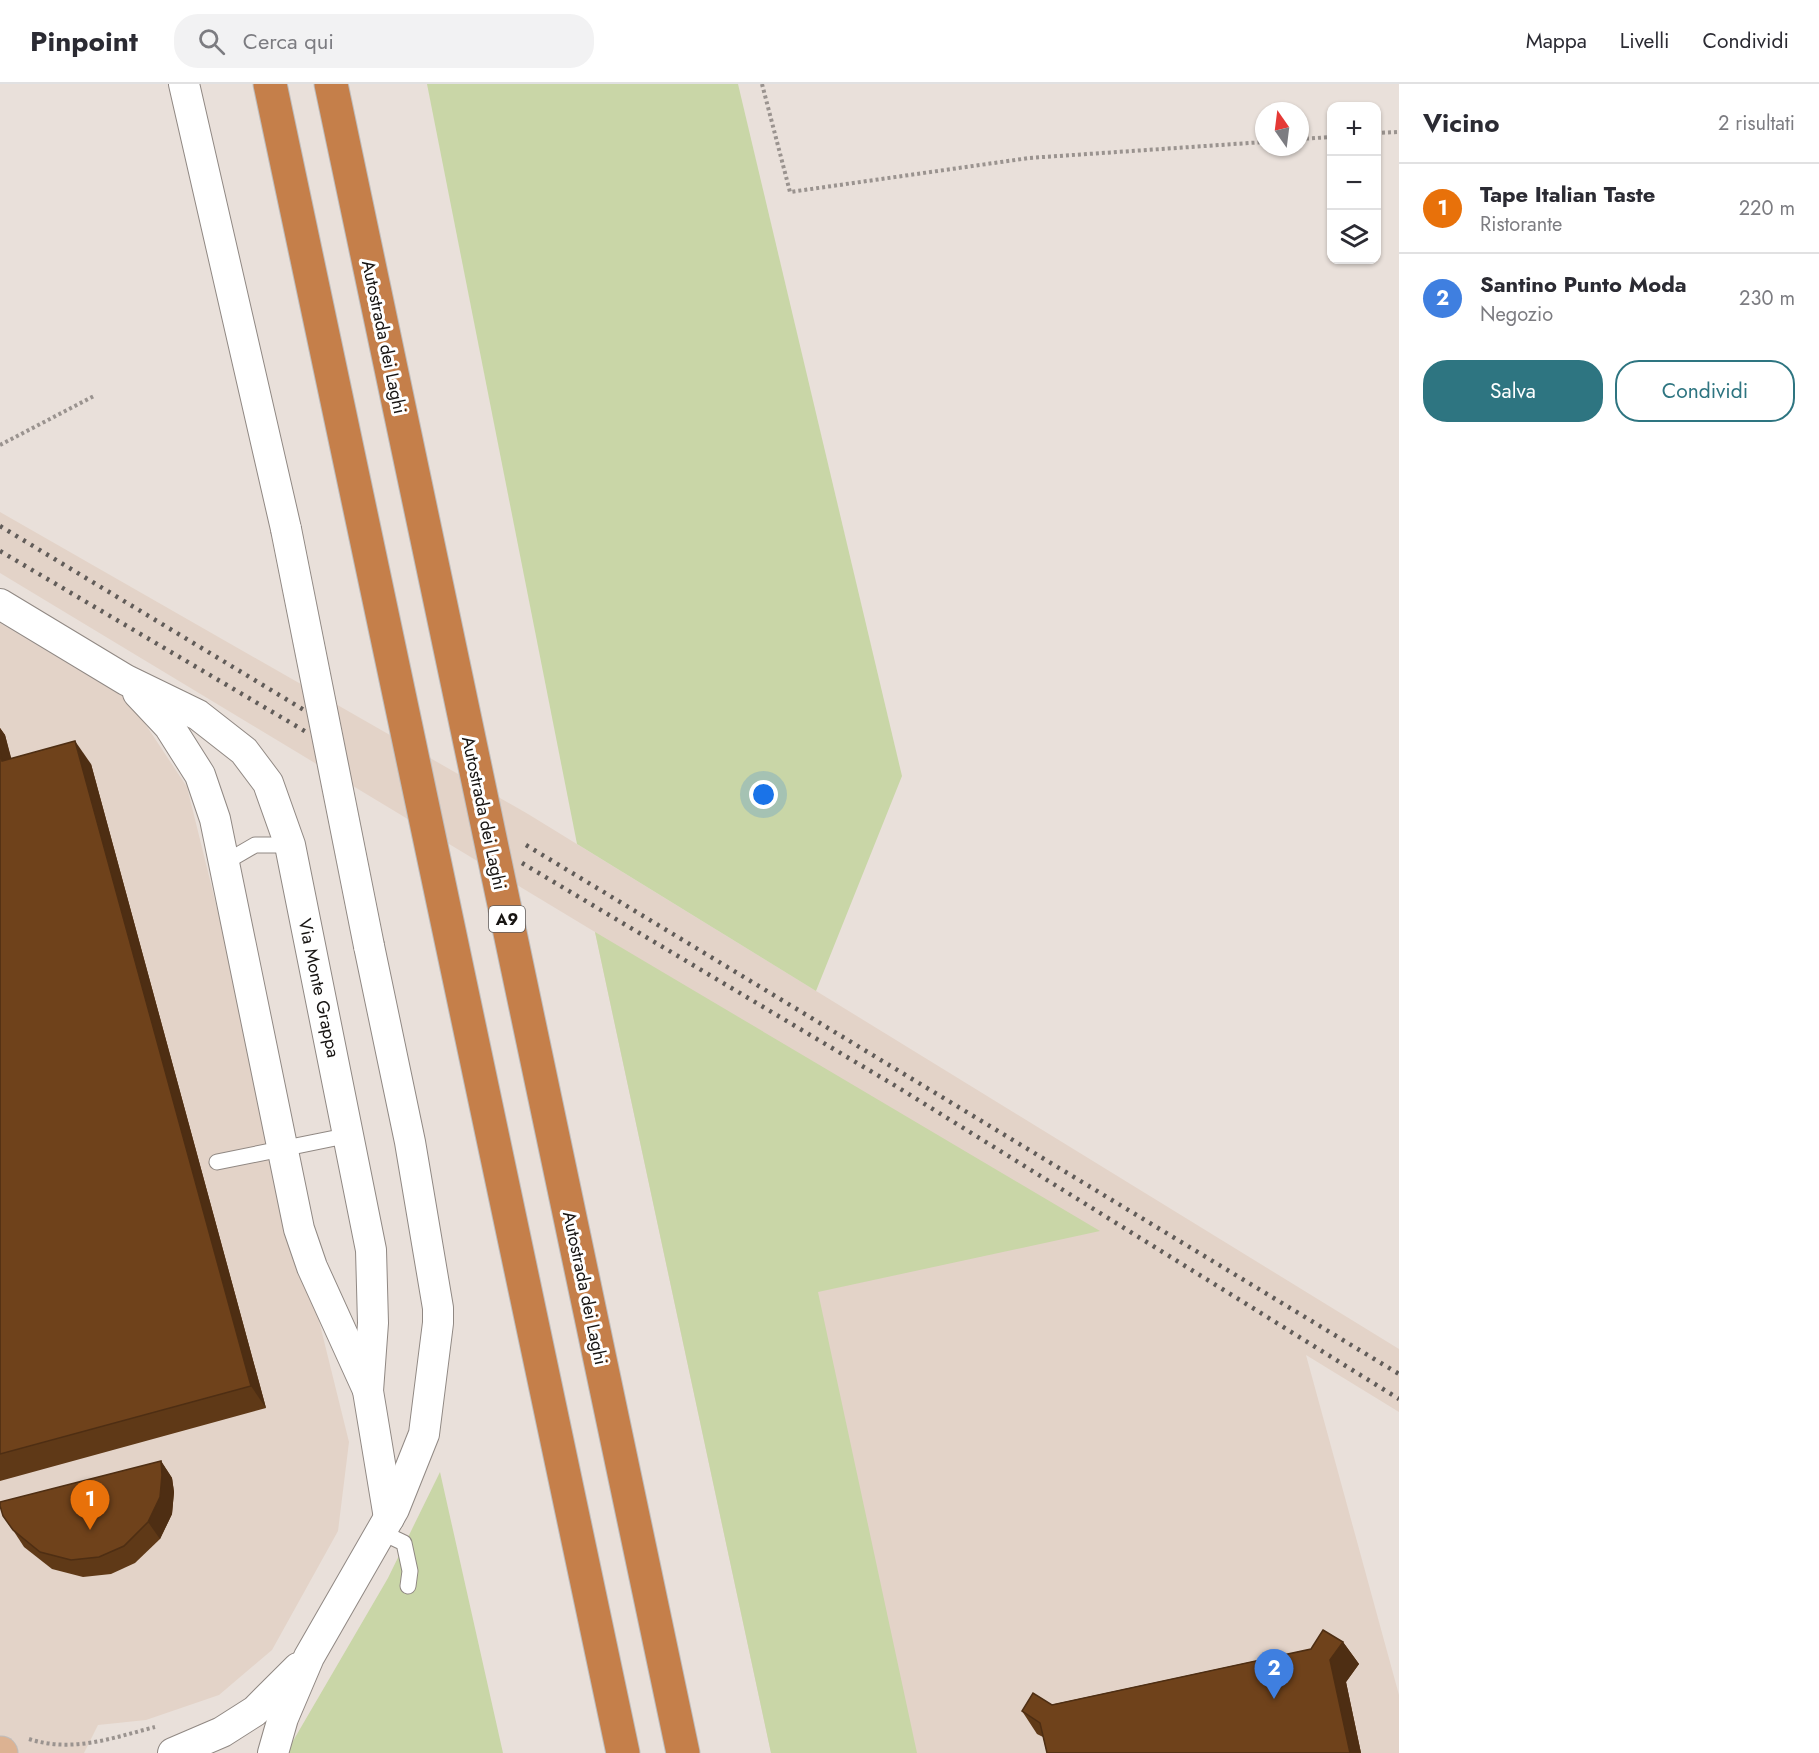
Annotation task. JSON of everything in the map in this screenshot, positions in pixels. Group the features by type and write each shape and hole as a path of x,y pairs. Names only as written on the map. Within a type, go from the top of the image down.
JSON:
{"highway":[{"path":"270,84 623,1753"},
{"name":"Autostrada dei Laghi","path":"330,84 683,1753"}],"street":[{"path":"184,84 286,529 410,1142 438,1308 424,1434 385,1525 309,1657 283,1718 273,1753"},
{"name":"Via Monte Grappa","path":"0,604 126,680 198,715 244,751 268,783 290,845 350,1135 371,1250 373,1323 368,1391 385,1525"},
{"path":"126,680 169,726 200,775 215,819 299,1229 312,1267 368,1391"},
{"path":"167,1740 222,1732 255,1711 309,1657"}],"lane":[{"path":"224,862 255,845 290,845"},
{"path":"217,1162 350,1135"},
{"path":"385,1525 404,1543 410,1571 408,1586"}],"path":[{"path":"762,84 790,192 1029,158 1255,143"},
{"path":"1381,134 1399,132"},
{"path":"1309,138 1327,137"},
{"path":"0,445 94,396"},
{"path":"8,1748 167,1740"},
{"path":"50,1753 52,1745"}],"shaded area":[{"path":"0,512 528,814 1399,1349 1399,1412 1306,1355 1399,1695 1399,1753 771,1753 595,932 0,573"},
{"path":"0,623 130,701 187,787 349,1442 338,1531 272,1650 219,1695 146,1720 98,1725 84,1753 0,1753"}],"green space":[{"path":"427,84 738,84 902,776 816,991 577,844"},
{"path":"595,932 1100,1231 818,1292 917,1753 771,1753"},
{"path":"440,1472 503,1753 286,1753 388,1578"}],"building":[{"path":"75,741 251,1386 0,1454 0,752 2,761"},
{"path":"161,1461 160,1497 148,1522 124,1546 99,1557 71,1560 40,1552 13,1530 3,1516 0,1502"},
{"path":"1323,1630 1343,1642 1330,1660 1350,1753 1047,1753 1040,1723 1022,1711 1033,1693 1052,1705 1311,1649"}],"railway":[{"path":"0,526 304,710"},
{"path":"0,551 308,733"},
{"path":"526,845 1399,1374"},
{"path":"522,863 899,1088 1399,1399"}],"place":[{"name":"Tape Italian Taste","path":"90,1530"},
{"name":"Santino Punto Moda","path":"1274,1699"}]}
